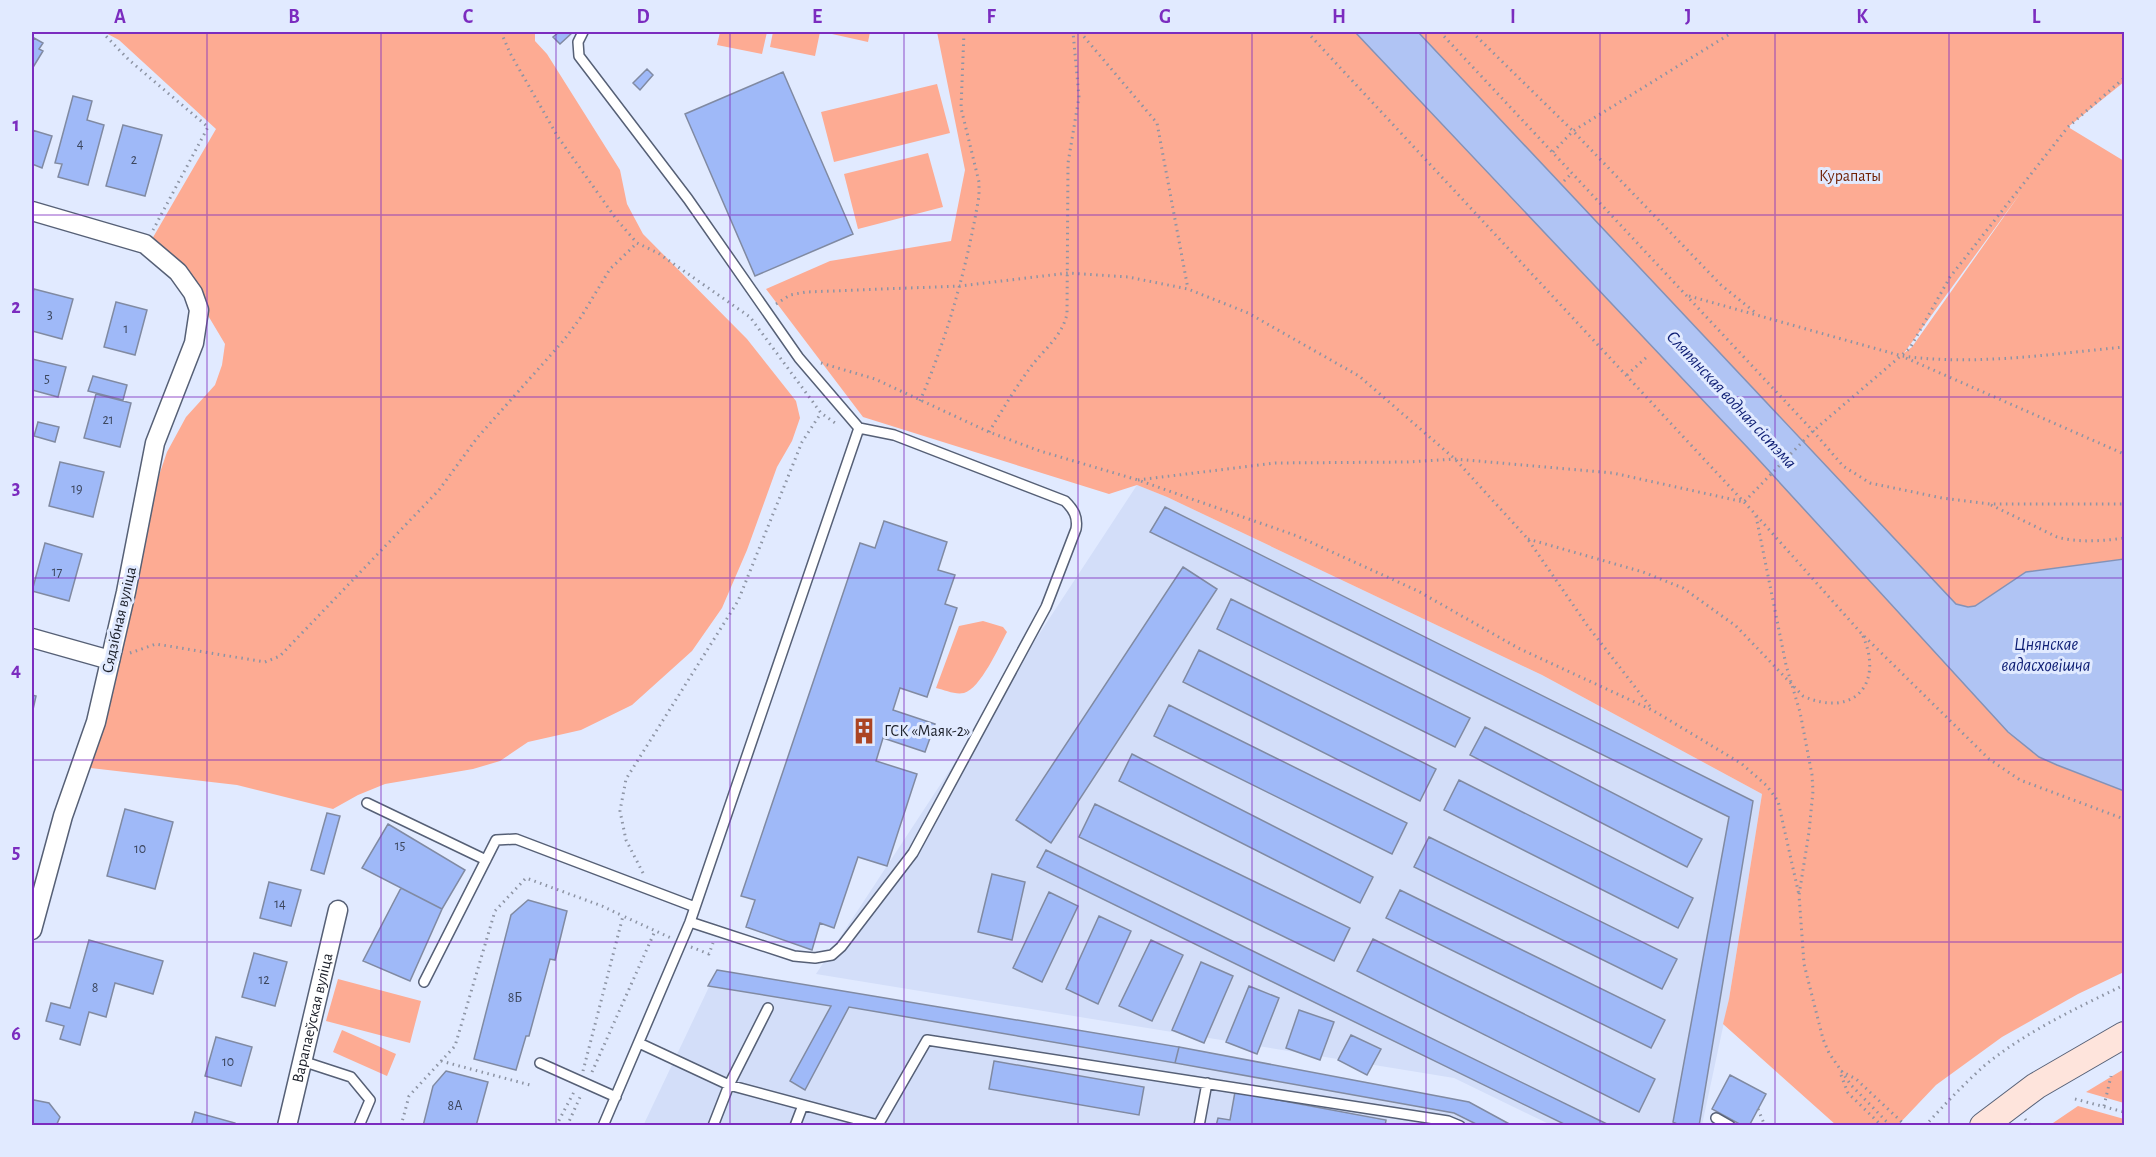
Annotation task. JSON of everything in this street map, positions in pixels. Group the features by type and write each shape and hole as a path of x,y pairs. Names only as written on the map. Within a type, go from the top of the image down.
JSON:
{"main road":[{"path":"1983,1125 2036,1086 2124,1035"}],"street":[{"path":"32,211 145,244"},
{"name":"Сядзібная вуліца","path":"32,930 63,816 96,722 128,582 155,443 194,343 199,310 193,292 178,272 145,244"},
{"path":"32,638 110,660"},
{"name":"Варапаеўская вуліца","path":"287,1125 338,910"}],"lane":[{"path":"583,32 578,42 579,56 688,199 799,358 859,428 894,435 1065,501 1074,509 1077,520 1076,529 1046,607 913,853 841,947 832,955 815,958 794,956 690,922"},
{"path":"603,1125 690,922 859,428"},
{"path":"367,803 486,860"},
{"path":"424,982 496,840 516,839 695,906"},
{"path":"713,1125 729,1085 768,1008"},
{"path":"639,1043 729,1085 878,1125 927,1040 1448,1121 1460,1125"},
{"path":"302,1061 351,1077 370,1100 359,1125"},
{"path":"540,1063 616,1097"},
{"path":"1199,1125 1207,1083"},
{"path":"795,1125 803,1105"},
{"path":"1716,1118 1730,1125"}],"path":[{"path":"102,32 129,60 208,127 145,244"},
{"path":"501,32 510,53 558,137 617,220 637,243 658,253 750,316 821,413 856,438"},
{"path":"920,401 945,336 960,286 979,196 979,182 962,108 964,32"},
{"path":"989,432 1033,365 1059,335 1067,314 1068,163 1080,97 1073,32"},
{"path":"1080,32 1156,123 1188,290"},
{"path":"1309,32 1756,515 1861,633 1989,759 2020,780 2124,819"},
{"path":"1440,32 1572,173"},
{"path":"1473,32 1573,131 1721,285 1758,315"},
{"path":"1553,152 1573,131 1733,32"},
{"path":"1744,502 1813,431 1910,348 1950,277 2068,127 2124,78"},
{"path":"1553,152 1572,173"},
{"path":"1553,152 1843,466 1870,483 1942,498 1989,504 2124,504"},
{"path":"1564,181 1572,173"},
{"path":"110,660 156,644 265,662 280,656 439,490 477,438 564,340 610,269 637,243"},
{"path":"750,316 766,312 790,295 806,292 960,286 1068,273 1128,277 1188,290 1248,313 1359,376 1455,459 1527,538 1587,626 1654,711"},
{"path":"1686,296 1902,356 2124,454"},
{"path":"1902,356 1936,360 2016,359 2124,347"},
{"path":"1627,375 1649,355"},
{"path":"799,358 875,379 989,432 1040,451 1138,480 1297,536 1418,591 1518,648 1654,711 1742,764 1767,786 1778,801 1799,895 1804,964 1823,1039 1848,1093 1882,1125"},
{"path":"659,893 639,868 626,840 620,811 626,779 738,601 802,442 821,413"},
{"path":"1138,480 1275,463 1407,462 1455,459 1613,473 1744,502"},
{"path":"1989,504 2067,540 2124,538"},
{"path":"1756,515 1786,665 1809,751 1813,791 1799,895"},
{"path":"1527,538 1643,572 1683,588 1736,626 1803,696 1829,704 1839,704 1857,696 1867,682 1870,657 1861,633"},
{"path":"401,1125 409,1096 455,1046 495,911 526,878 602,906 709,954 717,932"},
{"path":"556,1125 583,1083 623,916"},
{"path":"567,1125 583,1083 655,931"},
{"path":"1925,1125 1986,1065 2036,1031 2124,985"},
{"path":"441,1061 530,1085"},
{"path":"1839,1070 1886,1121 1893,1125"},
{"path":"1839,1070 1856,1079 1906,1125"},
{"path":"2104,1106 2111,1076"},
{"path":"2075,1099 2124,1112"},
{"path":"1758,1109 1765,1125"}],"shaded area":[{"path":"1137,485 1167,497 1542,675 1762,794 1729,999 1702,1125 1551,1125 1454,1078 816,974"},
{"path":"717,970 1179,1047 1469,1102 1513,1125 643,1126"}],"green space":[{"path":"104,32 535,32 535,41 547,54 620,170 627,204 643,234 747,339 796,401 800,418 792,441 777,467 747,550 722,608 692,651 632,705 581,730 528,742 500,761 473,769 385,784 333,809 237,785 82,767 136,543 167,452 186,417 215,385 222,365 225,344 194,292 148,246 216,129 119,40"},
{"path":"720,32 767,32 762,54 717,45"},
{"path":"773,32 820,32 815,56 770,47"},
{"path":"823,32 870,32 868,42"},
{"path":"937,32 1355,32 1748,448 2008,732 2040,757 2124,791 2124,972 2078,994 2002,1037 1936,1085 1898,1125 1836,1125 1723,1024 1762,794 1542,675 1167,497 1137,485 1109,494 863,417 766,289 830,261 951,241 965,170"},
{"name":"Курапаты","path":"1418,32 2124,32 2124,82 2068,127 2124,161 2124,559 2026,572 1975,606 1956,604","holes":["2022,191 1912,347 1904,353"]},
{"path":"937,84 950,133 834,162 821,112"},
{"path":"928,153 943,207 858,229 844,174"},
{"path":"983,621 1003,627 1007,632 983,676 964,693 936,688 959,626"},
{"path":"338,979 421,1001 410,1043 326,1021"},
{"path":"342,1030 396,1054 387,1076 333,1052"},
{"path":"2124,1069 2124,1103 2086,1092"},
{"path":"2078,1106 2124,1119 2124,1125 2050,1125"}],"water":[{"name":"Цнянскае вадасховішча","path":"1355,32 1418,32 1956,604 1975,606 2026,572 2124,559 2124,791 2039,757 2008,732 1748,448"}],"building":[{"path":"559,32 573,32 560,44 553,37"},
{"path":"34,38 43,43 39,49 43,51 32,69 32,43"},
{"path":"647,69 653,75 640,90 633,83"},
{"path":"783,72 853,234 755,276 685,114"},
{"path":"73,96 92,101 87,120 104,125 88,185 58,177 62,164 55,163"},
{"path":"123,125 162,135 145,196 106,186"},
{"path":"32,130 52,136 42,168 32,164"},
{"path":"34,289 73,299 62,339 32,331"},
{"path":"116,302 147,310 135,355 104,347"},
{"path":"32,359 66,367 58,397 32,390"},
{"path":"93,376 127,385 123,400 88,391"},
{"path":"96,394 131,403 120,447 84,438"},
{"path":"38,422 59,427 55,442 34,436"},
{"path":"60,462 104,472 93,517 49,506"},
{"path":"1165,507 1753,801 1699,1126 1681,1126 1673,1122 1729,817 1150,532"},
{"name":"ГСК «Маяк-2»","path":"884,521 947,542 938,570 955,575 945,604 957,608 927,697 900,688 893,710 935,724 925,752 883,738 876,761 917,774 887,866 858,857 834,928 820,923 812,950 746,927 755,900 741,896 860,543 875,548"},
{"path":"45,543 82,554 69,601 32,591"},
{"path":"1183,567 1217,589 1051,843 1016,820"},
{"path":"1231,599 1470,718 1455,747 1217,629"},
{"path":"1199,650 1436,769 1420,801 1183,682"},
{"path":"32,695 36,696 32,714"},
{"path":"1169,705 1407,823 1392,854 1154,736"},
{"path":"1485,727 1702,839 1687,867 1470,755"},
{"path":"1132,754 1373,877 1360,903 1119,781"},
{"path":"1459,780 1693,898 1678,928 1444,810"},
{"path":"1095,804 1350,928 1334,961 1079,837"},
{"path":"125,809 173,822 155,889 107,876"},
{"path":"327,813 340,816 324,874 311,870"},
{"path":"388,824 465,870 442,909 362,868"},
{"path":"1429,837 1677,959 1662,989 1414,867"},
{"path":"1046,850 1611,1126 1568,1126 1037,867"},
{"path":"992,874 1025,882 1012,940 978,932"},
{"path":"269,882 301,890 291,926 260,918"},
{"path":"401,888 442,909 410,981 363,961"},
{"path":"1400,890 1665,1020 1651,1048 1386,918"},
{"path":"1049,892 1078,906 1042,982 1013,968"},
{"path":"528,900 567,911 555,960 550,959 529,1036 526,1036 516,1070 474,1059 511,915"},
{"path":"1099,916 1131,931 1098,1004 1066,989"},
{"path":"1373,939 1655,1079 1639,1112 1357,971"},
{"path":"89,940 163,961 153,994 115,983 106,1017 89,1012 80,1045 60,1039 64,1026 46,1021 51,1003 70,1008"},
{"path":"1151,940 1183,955 1152,1021 1119,1006"},
{"path":"254,953 287,962 275,1006 242,997"},
{"path":"1201,962 1233,976 1204,1043 1172,1030"},
{"path":"717,970 1179,1047 1175,1063 849,1007 805,1090 790,1081 831,1006 708,986"},
{"path":"1249,986 1279,998 1257,1054 1226,1042"},
{"path":"1299,1010 1334,1022 1320,1060 1286,1048"},
{"path":"1351,1035 1381,1049 1367,1075 1338,1060"},
{"path":"216,1037 252,1047 241,1086 205,1076"},
{"path":"1179,1047 1469,1102 1513,1126 1480,1126 1454,1113 1175,1063"},
{"path":"994,1061 1144,1087 1139,1115 989,1089"},
{"path":"446,1071 488,1082 476,1126 423,1126 433,1086"},
{"path":"1730,1075 1766,1094 1749,1126 1743,1126 1712,1109"},
{"path":"1235,1092 1386,1120 1385,1126 1216,1126 1218,1118 1230,1120"},
{"path":"32,1101 49,1103 60,1117 56,1126 32,1126"},
{"path":"195,1112 235,1123 235,1126 191,1126"}],"place":[{"name":"ГСК «Маяк-2»","path":"864,731"}],"water label":[{"name":"Сляпянская водная сістэма","path":"1731,400"}]}
